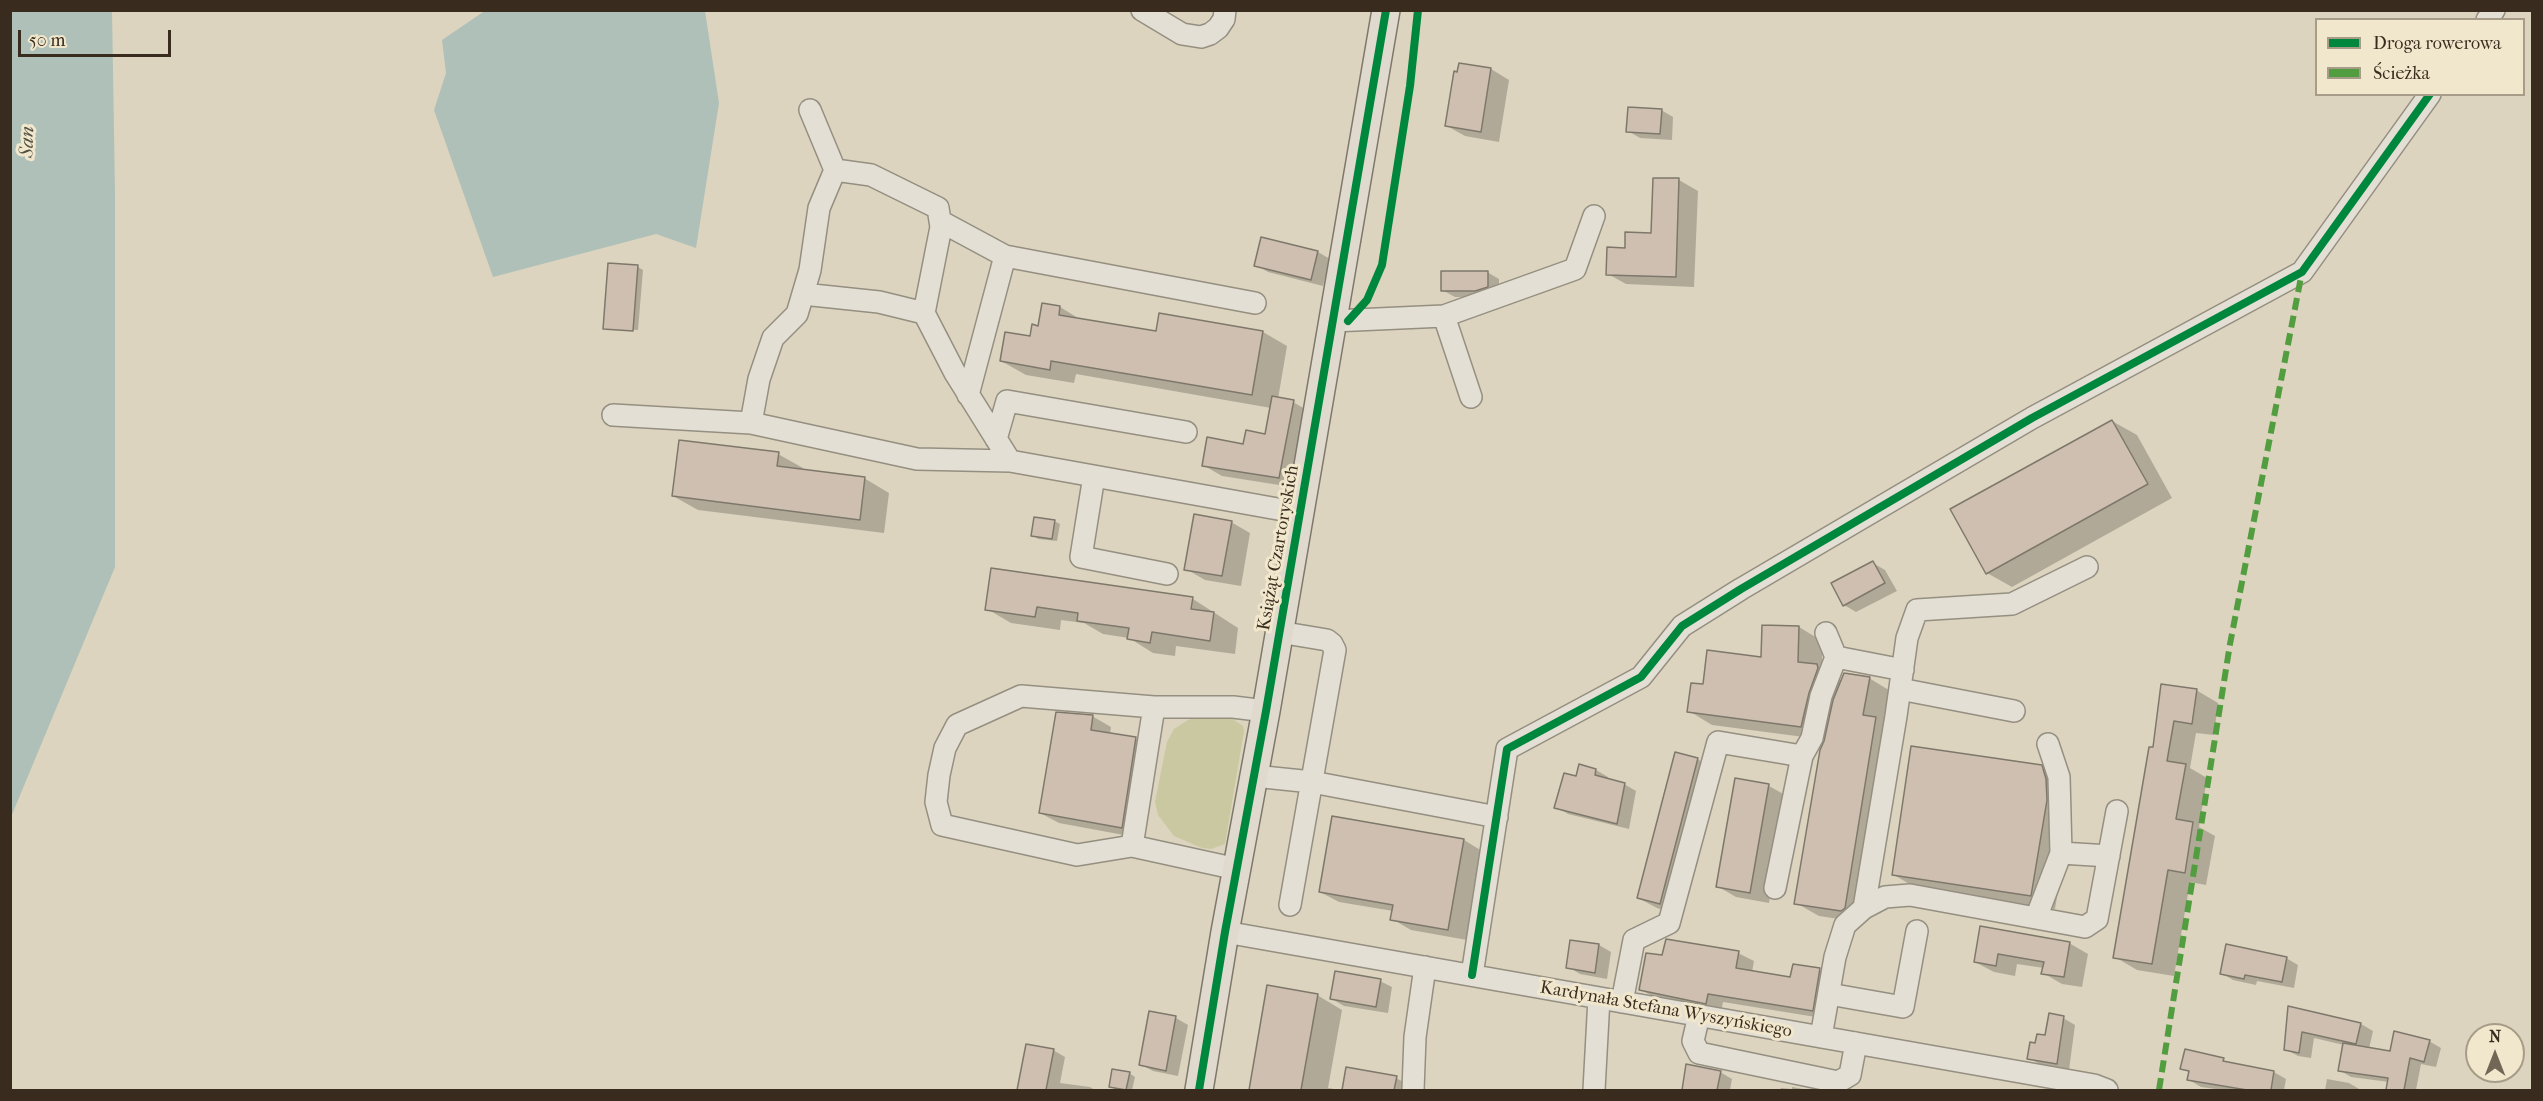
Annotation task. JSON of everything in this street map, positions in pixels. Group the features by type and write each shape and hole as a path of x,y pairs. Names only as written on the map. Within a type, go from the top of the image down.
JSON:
{"main road":[{"name":"Książąt Czartoryskich","path":"1199,1090 1334,321 1386,10"}],"street":[{"path":"1142,10 1182,34 1201,37 1218,28 1224,20 1225,10"},
{"path":"1472,975 1508,749 1641,677 1682,626 2032,418 2302,272 2429,96"},
{"path":"751,423 759,379 773,338 797,314 810,270 819,208 835,170 810,110"},
{"path":"835,170 871,175 938,208 942,227 924,313 968,395 1010,461"},
{"path":"1334,321 1444,316 1575,269 1594,216"},
{"path":"940,221 1005,256 1255,303"},
{"path":"968,395 1005,256"},
{"path":"803,294 879,302 924,313"},
{"path":"1444,316 1471,397"},
{"path":"996,439 1007,402 1186,432"},
{"path":"614,415 751,423 916,459 1010,461 1300,513"},
{"path":"1094,476 1081,557 1167,574"},
{"path":"1864,908 1907,638 1917,610 2012,604 2087,567"},
{"path":"1279,632 1327,640 1335,650 1290,905"},
{"path":"1775,888 1802,756 1812,738 1821,696 1836,657 1826,633"},
{"path":"1836,657 1901,679 2014,711"},
{"path":"1237,869 1132,846 1077,855 942,825 936,801 939,775 945,748 957,725 1021,696 1154,707 1233,707 1266,711"},
{"path":"1132,846 1154,707"},
{"path":"1622,1002 1634,940 1669,923 1718,742 1802,756"},
{"path":"2036,918 2061,853 2059,777 2048,744"},
{"path":"1254,776 1312,782 1497,817"},
{"path":"1821,1037 1835,957 1845,925 1864,908 1885,897 1910,895 2085,927 2097,918 2118,811"},
{"path":"2061,853 2109,856"},
{"name":"Kardynała Stefana Wyszyńskiego","path":"1225,932 2094,1085 2107,1090"},
{"path":"1829,994 1903,1007 1917,932"},
{"path":"1413,1090 1415,1037 1425,967"},
{"path":"1594,1090 1599,998"},
{"path":"1699,1016 1693,1041 1699,1053 1838,1082 1850,1075 1856,1043"}],"shaded area":[{"path":"1200,716 1231,718 1243,726 1244,731 1225,844 1211,849 1202,848 1174,836 1158,815 1155,802 1167,742 1174,729"}],"water":[{"name":"San","path":"11,10 112,11 115,193 115,567 11,817"},
{"path":"486,10 705,11 719,103 696,248 656,234 493,277 434,110 446,73 442,40"}],"building":[{"path":"1459,63 1491,68 1481,132 1445,126 1454,71 1457,72"},
{"path":"1628,107 1662,109 1660,134 1626,132"},
{"path":"1653,178 1679,178 1676,277 1606,275 1607,247 1625,248 1625,232 1651,233"},
{"path":"1261,237 1318,251 1311,280 1254,266"},
{"path":"608,263 638,265 633,331 603,329"},
{"path":"1441,271 1488,271 1488,287 1475,291 1441,291"},
{"path":"1042,303 1060,306 1059,315 1156,331 1159,313 1263,331 1252,395 1051,361 1050,370 1000,361 1005,332 1030,336 1032,324 1038,326"},
{"path":"1272,396 1294,400 1279,478 1202,466 1207,437 1243,444 1246,430 1265,434"},
{"path":"2112,420 2148,484 1986,574 1950,509"},
{"path":"679,440 779,452 777,466 865,477 860,520 672,496"},
{"path":"1194,514 1232,521 1222,576 1184,570"},
{"path":"1034,517 1055,520 1052,539 1031,536"},
{"path":"1873,561 1885,583 1843,606 1831,583"},
{"path":"991,568 1193,597 1191,609 1214,612 1210,641 1152,632 1150,643 1127,639 1129,628 1077,621 1078,613 1037,607 1035,617 985,610"},
{"path":"1762,625 1799,626 1798,662 1817,664 1818,668 1801,727 1687,712 1691,683 1703,684 1707,650 1761,657"},
{"path":"1844,673 1870,677 1863,715 1876,717 1845,908 1841,911 1794,904 1820,750 1833,700"},
{"path":"2161,684 2197,689 2192,724 2174,721 2167,761 2186,764 2176,819 2193,822 2185,873 2168,870 2152,964 2113,958 2149,747 2153,747"},
{"path":"1056,712 1093,715 1091,730 1136,737 1122,828 1039,813"},
{"path":"1911,746 2042,765 2046,779 2047,800 2031,896 1892,875"},
{"path":"1675,752 1698,758 1660,904 1637,898"},
{"path":"1579,764 1596,769 1595,775 1625,783 1617,824 1554,808 1564,773 1576,776"},
{"path":"1735,778 1769,784 1750,893 1716,887"},
{"path":"1332,816 1464,839 1448,930 1390,920 1393,905 1319,892"},
{"path":"1980,926 2070,942 2064,977 2041,974 2044,962 1998,954 1996,966 1974,962"},
{"path":"1666,939 1739,951 1736,968 1790,977 1793,964 1820,968 1813,1011 1708,994 1706,1004 1639,990 1646,953 1662,955"},
{"path":"1570,940 1599,944 1595,973 1566,968"},
{"path":"2226,944 2287,957 2282,982 2245,975 2244,979 2220,974"},
{"path":"1335,971 1381,979 1376,1007 1330,999"},
{"path":"1267,985 1318,994 1301,1090 1249,1090"},
{"path":"2288,1006 2361,1023 2356,1044 2302,1032 2299,1053 2284,1050"},
{"path":"1149,1011 1176,1016 1166,1071 1139,1065"},
{"path":"2049,1013 2064,1016 2057,1064 2027,1059 2030,1042 2035,1043 2037,1034 2045,1035"},
{"path":"2394,1031 2430,1040 2424,1062 2410,1058 2404,1090 2386,1090 2388,1078 2338,1071 2343,1043 2390,1051"},
{"path":"1026,1044 1054,1049 1046,1090 1017,1090"},
{"path":"2185,1049 2224,1058 2223,1061 2274,1071 2271,1090 2247,1090 2187,1080 2189,1071 2180,1069"},
{"path":"1686,1064 1721,1071 1717,1090 1682,1090"},
{"path":"1346,1067 1397,1076 1394,1090 1342,1090"},
{"path":"1112,1069 1130,1072 1126,1090 1109,1087"}],"marked path":[{"path":"2159,1090 2230,644 2302,272"}],"cycle path":[{"path":"1199,1090 1386,10"},
{"path":"1348,321 1367,300 1382,265 1410,86 1418,10"},
{"path":"1472,975 1507,749 1641,677 1682,626 1741,589 2032,418 2302,272 2429,96"}]}
